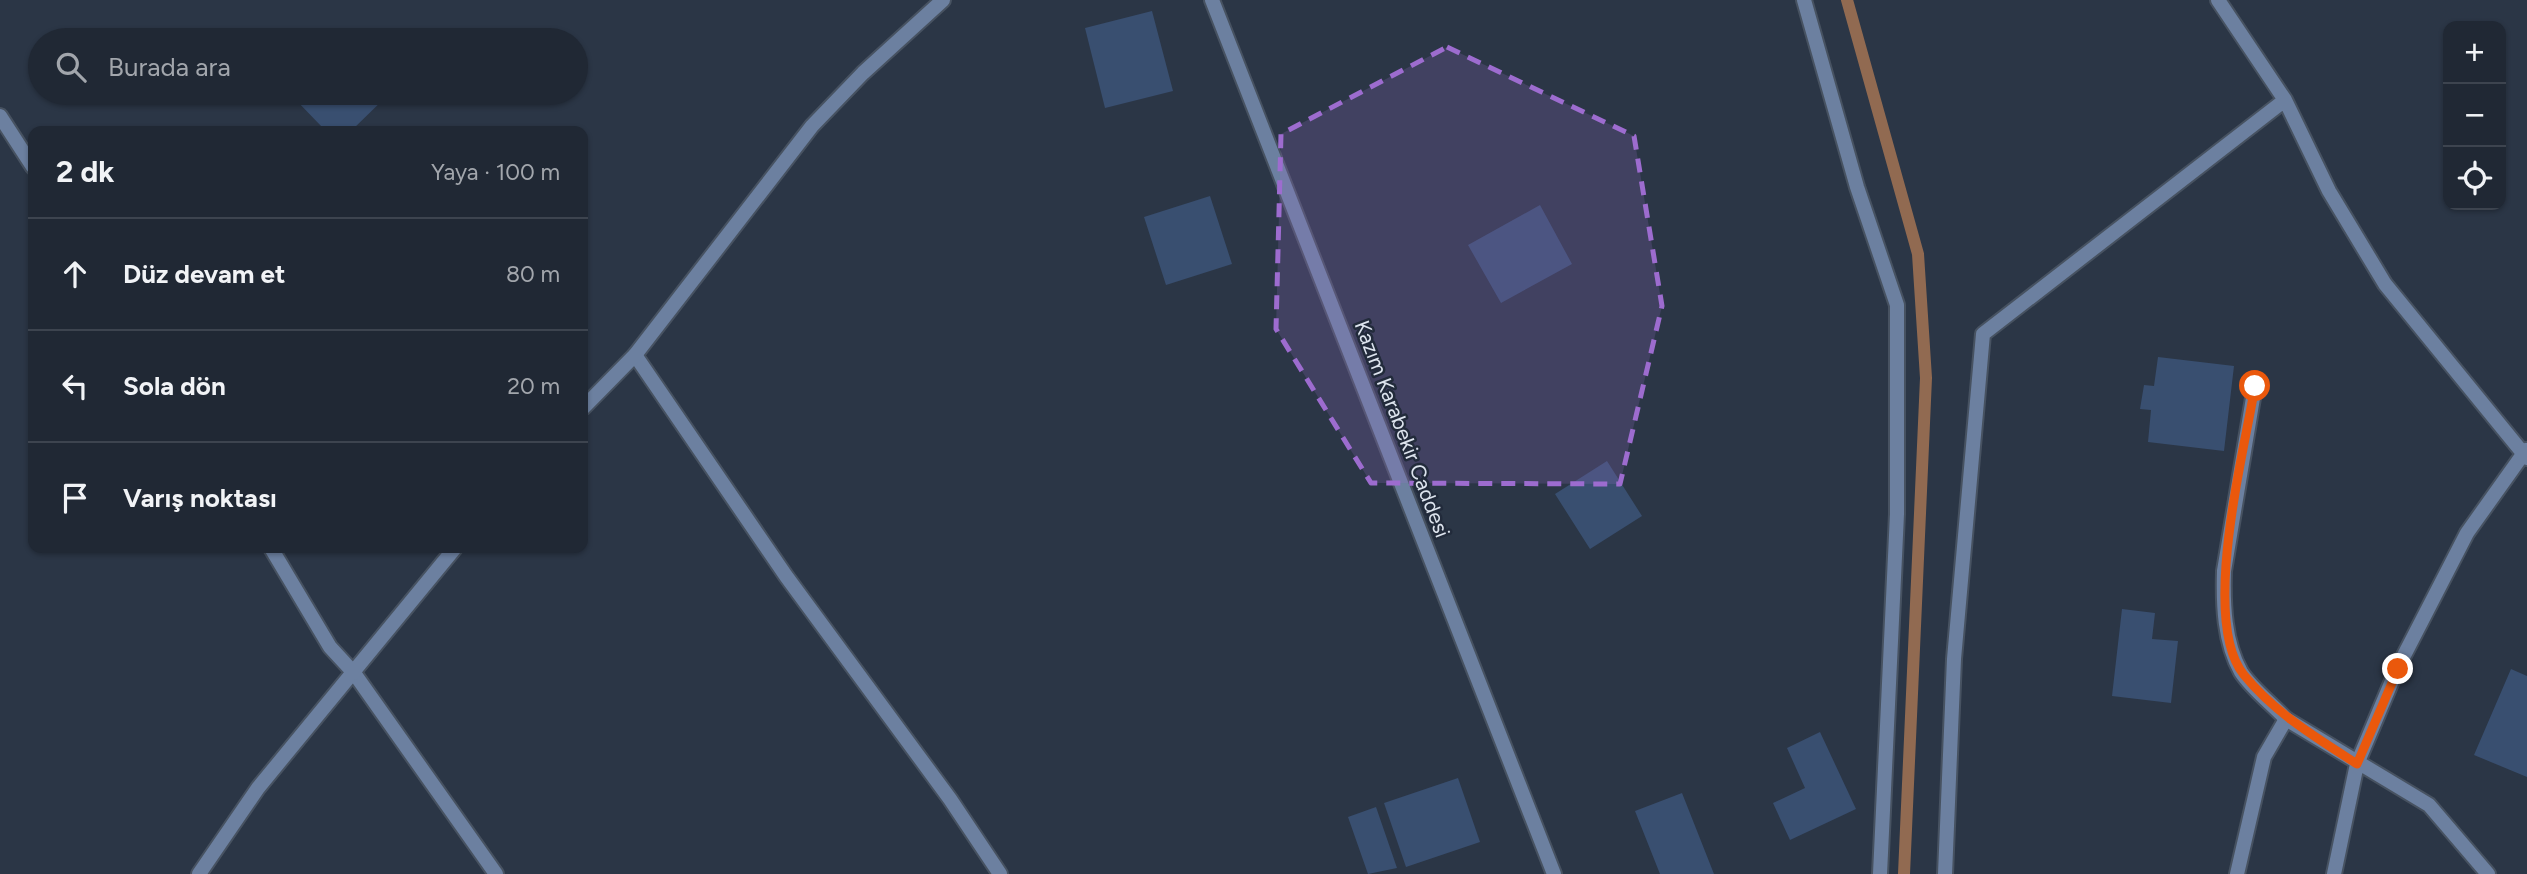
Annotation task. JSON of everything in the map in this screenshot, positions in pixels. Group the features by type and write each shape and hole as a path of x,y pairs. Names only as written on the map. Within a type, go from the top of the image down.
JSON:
{"street":[{"path":"588,403 635,355 812,126 863,73 943,0"},
{"name":"Kazım Karabekir Caddesi","path":"1212,0 1554,874"},
{"path":"1804,0 1857,187 1897,305 1897,514 1880,874"},
{"path":"2218,0 2285,100 2329,191 2385,284 2525,454 2467,533 2398,669 2357,764 2334,874"},
{"path":"1945,874 1954,659 1983,334 2285,100"},
{"path":"0,116 28,159"},
{"path":"635,355 786,576 942,789 1000,874"},
{"path":"2255,386 2224,571 2223,600 2227,628 2242,673 2286,719 2357,764 2394,781 2428,805 2488,874"},
{"path":"274,553 330,647 354,673 496,874"},
{"path":"199,874 258,788 451,553"},
{"path":"2237,874 2264,757 2286,719"}],"highlighted area":[{"path":"1447,47 1634,136 1662,306 1620,484 1371,483 1276,329 1281,134"}],"building":[{"path":"1152,11 1173,91 1105,108 1085,28"},
{"path":"301,105 378,105 356,126 321,126"},
{"path":"1210,196 1232,264 1166,285 1144,217"},
{"path":"1540,205 1572,264 1501,303 1468,245"},
{"path":"2158,357 2234,366 2224,451 2148,442 2151,410 2140,409 2144,385 2154,386"},
{"path":"1607,461 1642,516 1590,549 1555,494"},
{"path":"2122,609 2155,613 2152,639 2178,641 2171,703 2112,696"},
{"path":"2511,669 2527,676 2527,777 2474,755"},
{"path":"1820,732 1856,809 1790,840 1773,803 1805,788 1787,748"},
{"path":"1458,778 1480,842 1406,867 1384,803"},
{"path":"1682,793 1714,874 1660,874 1635,811"},
{"path":"1376,807 1397,868 1368,874 1348,817"}],"waterway":[{"path":"1847,0 1918,254 1926,378 1904,874"}],"route":[{"path":"2255,386 2224,571 2223,600 2227,628 2242,673 2286,719 2357,764 2398,669"}]}
